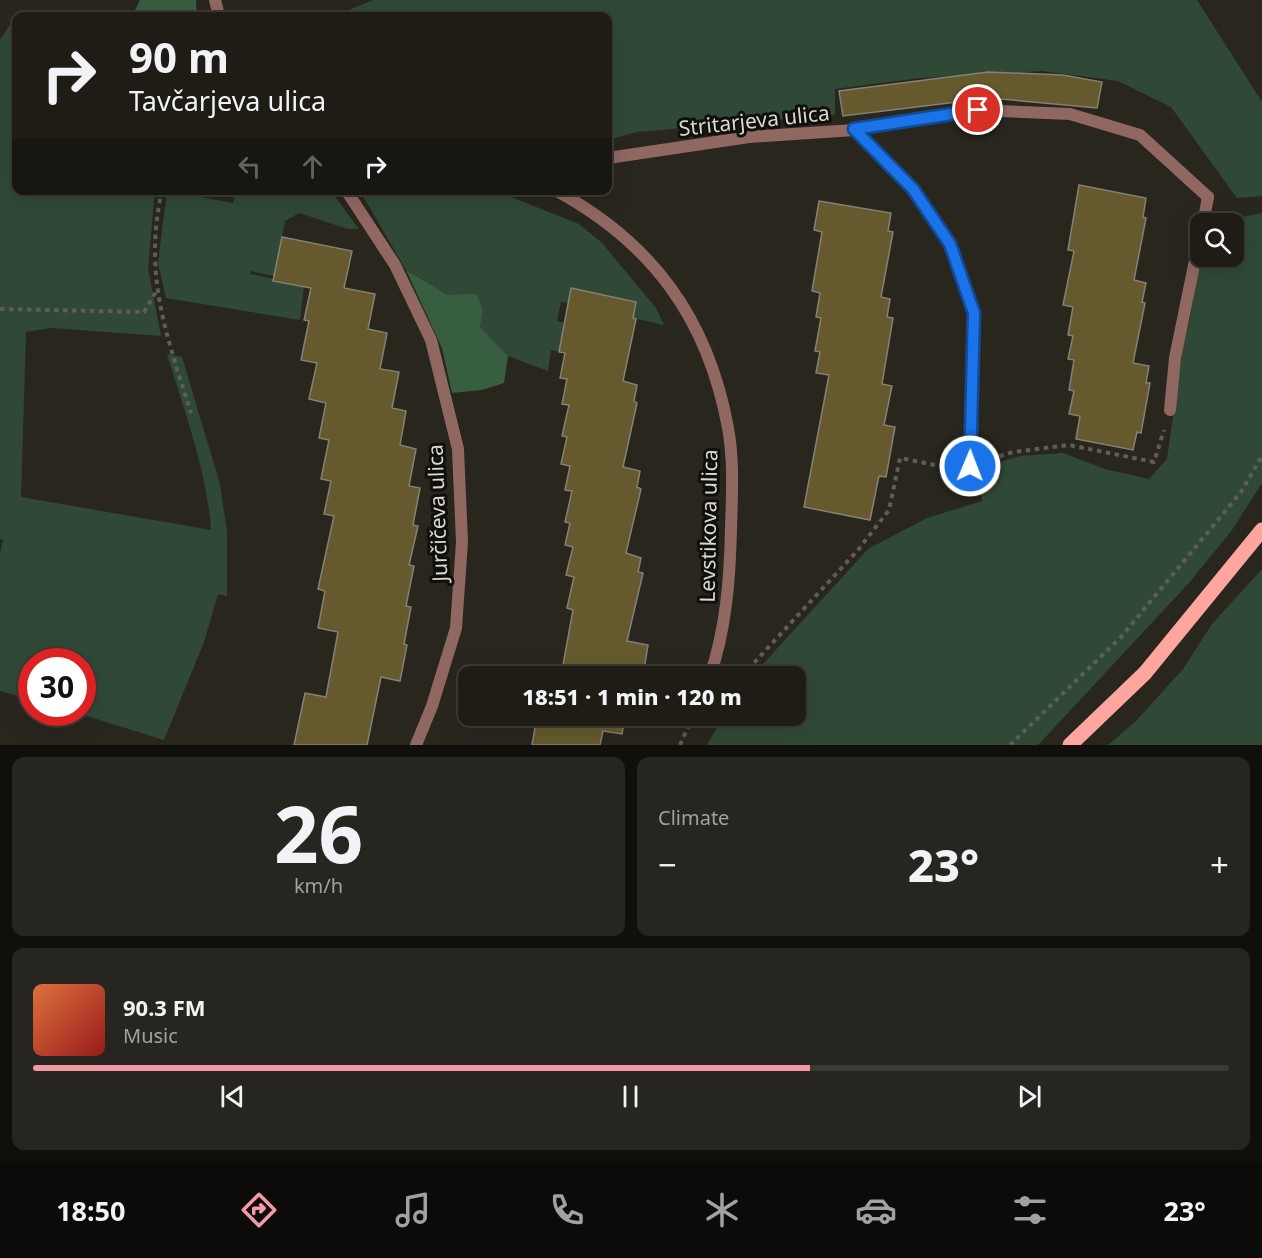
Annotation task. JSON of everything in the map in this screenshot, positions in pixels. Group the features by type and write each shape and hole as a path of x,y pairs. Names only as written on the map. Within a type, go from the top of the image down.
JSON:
{"main road":[{"path":"1070,745 1145,673 1262,530"}],"street":[{"path":"854,129 978,110 1070,114 1140,135 1208,197 1205,213"},
{"name":"Stritarjeva ulica","path":"612,157 749,137 854,129 913,189 950,244 974,313 970,466"},
{"name":"Jurčičeva ulica","path":"349,195 395,265 431,340 458,449 462,542 456,627 432,706 416,745"},
{"name":"Levstikova ulica","path":"563,195 626,236 676,292 710,356 728,429 732,489 728,594 721,644 713,666"},
{"path":"1170,410 1175,358 1194,267"}],"path":[{"path":"161,195 155,223 154,268 161,313 191,413"},
{"path":"0,309 144,312 157,289"},
{"path":"751,666 858,550 889,510 900,458 958,470 1013,452 1069,445 1154,462 1170,410"},
{"path":"1010,745 1121,637 1241,492 1262,456"},
{"path":"680,745 689,726"}],"green space":[{"path":"140,0 196,0 197,12 134,12"},
{"path":"373,0 1197,0 1262,102 1262,196 1237,198 1171,107 1118,81 1042,71 920,78 835,89 835,115 637,132 612,139 612,12 344,12"},
{"path":"12,22 12,195 155,195 148,268 161,336 51,328 26,332 21,497 211,530 200,463 167,354 182,357 220,484 227,532 227,596 218,594 204,642 164,740 96,719 96,648 18,648 18,696 0,691 0,554 3,540 0,539 0,40"},
{"path":"166,195 189,195 233,203 235,195 334,195 359,229 348,229 299,213 285,221 274,276 251,271 250,274 304,287 300,320 166,298 158,263"},
{"path":"362,195 506,195 579,224 602,243 656,308 664,325 633,318 636,302 571,288 568,303 561,302 557,321 565,323 559,352 551,350 548,371 508,356 480,327 483,309 476,295 448,295 406,270"},
{"path":"1262,213 1262,483 1232,530 1189,583 1038,745 707,745 718,726 806,726 806,666 761,666 868,549 927,518 982,501 980,468 1020,456 1063,453 1105,469 1149,479 1167,459 1183,347 1198,267 1244,267 1244,217"},
{"path":"406,270 448,295 476,294 483,309 480,327 508,356 504,383 482,390 452,393 442,348"},
{"path":"1262,569 1262,745 1108,745 1136,721 1183,669 1212,624"}],"building":[{"path":"988,72 1063,75 1102,82 1097,108 990,98 843,116 839,91"},
{"path":"1079,185 1146,198 1143,217 1146,218 1134,280 1146,283 1142,302 1145,303 1133,363 1149,366 1146,383 1150,383 1141,433 1137,432 1133,450 1076,439 1080,416 1069,414 1074,391 1069,390 1074,360 1068,359 1073,336 1068,335 1073,307 1063,305 1074,251 1068,250"},
{"path":"819,201 891,213 888,231 893,232 881,297 890,299 887,317 893,318 882,384 892,386 884,425 895,427 886,477 879,476 870,520 804,507 829,375 816,373 820,352 815,351 821,318 816,317 820,293 812,291 822,232 814,230"},
{"path":"282,237 352,251 344,288 375,294 368,329 387,333 380,369 399,372 392,408 406,411 400,445 416,449 409,486 420,488 413,525 418,526 409,565 414,566 406,606 411,607 404,644 407,645 400,681 381,677 367,745 294,745 305,693 326,697 338,632 318,628 325,591 318,589 334,516 324,514 331,481 321,479 329,440 319,438 326,403 309,399 317,363 301,360 309,321 304,320 311,288 273,281"},
{"path":"571,288 636,302 633,318 636,319 623,381 637,385 634,401 637,403 623,467 640,471 637,487 641,489 626,553 641,558 638,572 643,573 627,641 648,645 645,666 563,666 573,610 567,608 574,577 566,575 573,547 565,545 570,523 565,522 572,491 565,490 570,466 561,464 567,437 562,436 569,405 562,404 567,379 560,378 565,353 559,352"},
{"path":"535,726 623,726 622,734 603,731 600,745 532,745"}],"route":[{"path":"970,466 974,313 950,244 913,189 854,129 978,110"}]}
